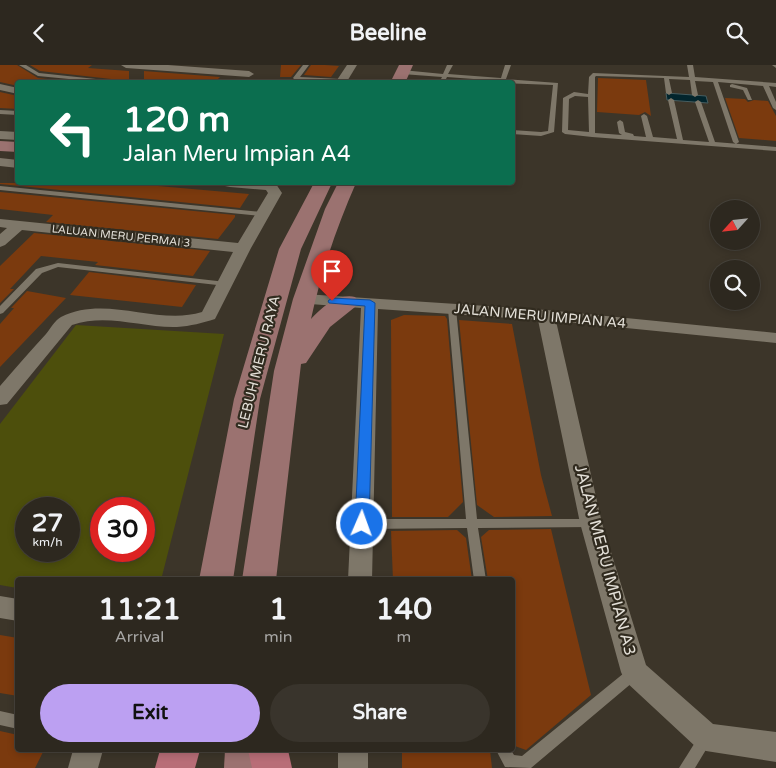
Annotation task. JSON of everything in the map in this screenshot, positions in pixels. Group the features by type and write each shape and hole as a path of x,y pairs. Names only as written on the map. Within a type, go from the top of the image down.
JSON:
{"main road":[{"name":"LEBUH MERU RAYA","path":"217,577 247,399 290,249 322,185"},
{"name":"LEBUH MERU RAYA","path":"259,577 287,371 304,299 335,209 346,185"},
{"path":"315,265 326,285 356,302"},
{"path":"287,371 320,322 356,302"},
{"path":"175,768 179,752"},
{"path":"190,768 192,752"},
{"path":"244,768 245,752"},
{"path":"268,752 272,768"}],"street":[{"path":"126,65 245,78 257,65"},
{"path":"342,80 352,65"},
{"path":"0,87 15,90"},
{"path":"15,138 3,147 15,160"},
{"path":"0,399 66,321 82,315 97,313 181,322 209,315 243,248 274,196 273,190 267,186 255,185"},
{"name":"LALUAN MERU PERMAI 3","path":"0,223 243,248"},
{"path":"0,242 19,225"},
{"name":"JALAN MERU IMPIAN A4","path":"304,299 546,315 776,338"},
{"path":"356,302 362,524 360,577"},
{"name":"JALAN MERU IMPIAN A3","path":"546,315 591,523 635,672 706,737"},
{"path":"0,607 15,610"},
{"path":"706,737 776,747"},
{"path":"83,768 87,752"},
{"path":"353,752 353,768"}],"lane":[{"path":"22,65 38,75 97,80"},
{"path":"306,65 296,78 318,80"},
{"path":"442,80 450,65"},
{"path":"503,80 508,65"},
{"path":"690,65 696,95"},
{"path":"402,73 493,80"},
{"path":"592,135 591,96 592,77 595,74 640,77 692,75 770,78"},
{"path":"692,75 717,83 741,87 750,99"},
{"path":"666,77 669,93"},
{"path":"515,82 556,84 551,133 540,135 515,132"},
{"path":"717,83 776,85"},
{"path":"717,83 736,144"},
{"path":"765,84 776,108"},
{"path":"591,96 574,94 566,98 565,132 713,144 758,143 766,140"},
{"path":"671,100 680,141"},
{"path":"698,102 713,144"},
{"path":"0,112 15,113"},
{"path":"644,116 649,138"},
{"path":"620,122 622,133 649,138"},
{"path":"736,144 776,149"},
{"path":"0,188 262,214"},
{"path":"0,311 39,271 58,265 226,284"},
{"path":"452,309 472,523 480,577"},
{"path":"362,524 591,523"},
{"path":"504,752 510,763 524,764 635,672"},
{"path":"0,718 15,720"},
{"path":"686,768 706,737"}],"shaded area":[{"path":"76,325 224,334 162,577 15,577 15,588 0,585 0,424"}],"water":[{"path":"666,93 706,96 708,103 667,100"}],"building":[{"path":"0,65 17,65 38,78 57,80 15,80 15,85 0,82"},
{"path":"30,65 92,65 88,68 129,71 129,80 120,80 40,71"},
{"path":"281,65 301,65 291,77 280,77"},
{"path":"311,65 339,66 331,77 304,75"},
{"path":"144,71 220,77 217,80 144,80"},
{"path":"598,78 646,80 651,116 645,112 639,115 597,112"},
{"path":"0,92 15,95 15,109 0,108"},
{"path":"725,98 745,99 748,102 754,100 768,101 776,116 776,141 739,138"},
{"path":"0,184 147,185 249,194 240,208"},
{"path":"0,192 235,215 235,217 218,239 46,222 53,215 0,209"},
{"path":"34,233 210,251 193,276 95,265 98,262 41,256 10,289 14,289 0,303 0,266"},
{"path":"89,272 196,285 182,307 70,295"},
{"path":"27,291 66,298 0,367 0,324 14,308 11,308"},
{"path":"404,315 445,316 447,319 463,502 448,517 392,517 391,320"},
{"path":"459,320 512,324 541,475 552,516 494,517 477,505"},
{"path":"551,529 591,695 526,750 515,746 515,577 488,577 481,537 489,530"},
{"path":"457,530 466,538 472,577 393,577 391,531"},
{"path":"0,635 15,638 15,696 0,693"},
{"path":"0,731 15,734 15,752 43,752 35,768 0,768"},
{"path":"402,752 490,752 492,768 402,768"}],"route":[{"path":"332,301 370,303 362,524"}]}
